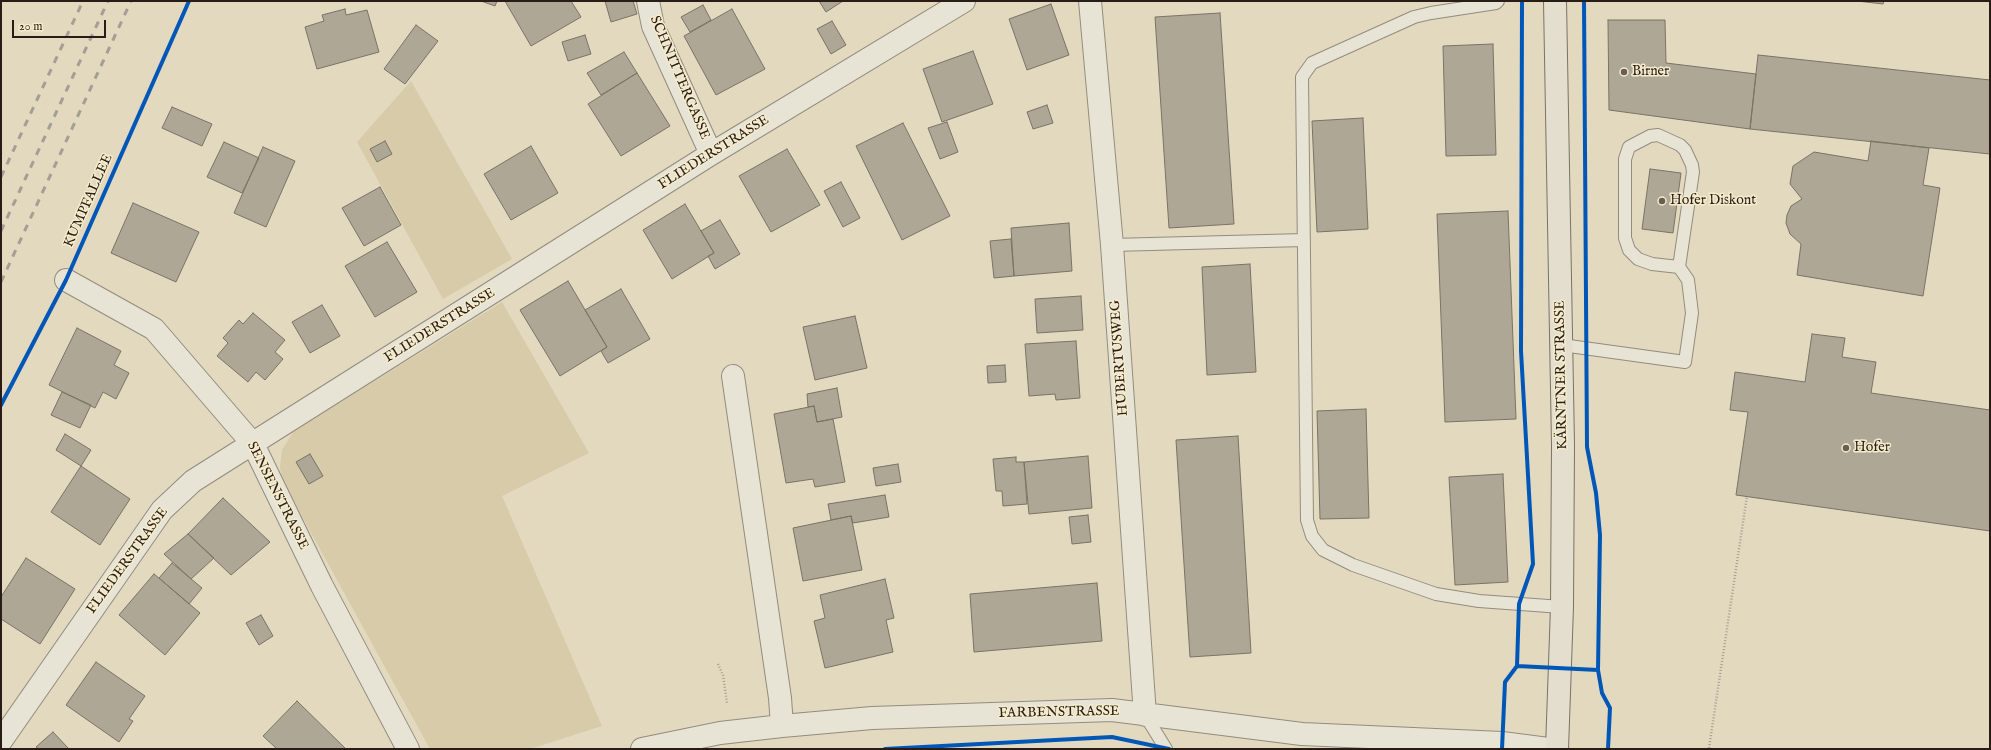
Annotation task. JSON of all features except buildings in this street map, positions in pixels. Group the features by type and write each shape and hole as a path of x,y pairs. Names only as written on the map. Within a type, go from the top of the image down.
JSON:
{"main road":[{"name":"KÄRNTNER STRASSE","path":"1555,1 1562,345 1562,607 1557,749"}],"street":[{"name":"SCHNITTERGASSE","path":"648,1 654,26 711,154"},
{"name":"FLIEDERSTRASSE","path":"1,741 162,510 193,481 711,154 964,1"},
{"name":"HUBERTUSWEG","path":"1090,1 1112,244 1145,715"},
{"name":"SENSENSTRASSE","path":"66,280 154,329 253,444 322,586 408,749"},
{"path":"733,376 780,698 782,726"},
{"name":"FARBENSTRASSE","path":"642,749 720,733 872,718 1112,710 1302,734 1502,743 1548,749"}],"lane":[{"path":"1498,1 1496,3 1414,17 1312,63 1302,77 1307,520 1312,536 1323,550 1353,565 1436,594 1479,601 1562,607"},
{"path":"1562,345 1685,362 1692,313 1688,280 1679,267 1693,172 1692,165 1686,150 1680,144 1658,135 1650,136 1629,148 1625,159 1625,238 1630,250 1638,259 1652,264 1679,267"},
{"path":"1112,244 1304,240"},
{"path":"1145,715 1166,749"}],"path":[{"path":"1709,748 1747,496"},
{"path":"718,664 723,675 727,703"}],"shaded area":[{"path":"411,81 512,259 443,299 357,142"},
{"path":"502,302 589,453 502,496 602,726 530,749 430,749 282,480 280,467 282,450 293,432"}],"railway":[{"path":"1,177 83,1"},
{"path":"1,231 108,1"},
{"path":"1,282 131,1"}],"cycle path":[{"name":"KUMPFALLEE","path":"1,405 66,280 189,1"},
{"path":"1502,749 1505,682 1517,666 1519,604 1533,564 1521,351 1522,1"},
{"path":"1584,1 1587,447 1596,493 1600,535 1598,670 1602,693 1610,708 1608,749"},
{"path":"1517,666 1598,670"},
{"path":"885,749 1112,737 1169,749"}],"place":[{"name":"Birner","path":"1624,72"},
{"name":"Hofer Diskont","path":"1662,201"},
{"name":"Hofer","path":"1846,448"}]}
